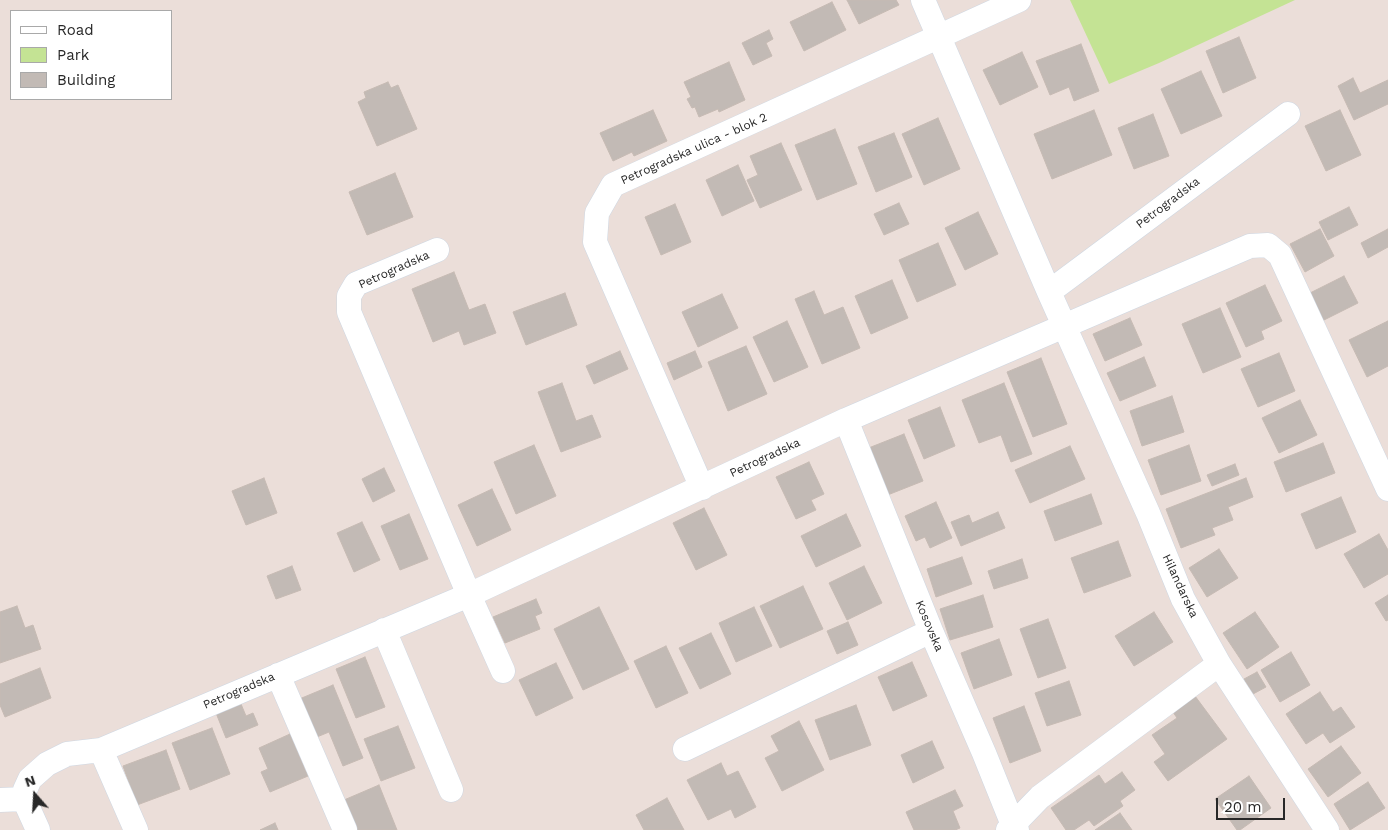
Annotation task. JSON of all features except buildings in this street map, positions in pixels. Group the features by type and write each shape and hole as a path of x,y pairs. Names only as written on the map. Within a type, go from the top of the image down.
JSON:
{"street":[{"name":"Hilandarska","path":"923,0 1049,292 1148,513 1183,599 1219,664 1327,830"},
{"name":"Petrogradska ulica - blok 2","path":"702,488 595,242 597,213 613,185 1019,0"},
{"name":"Petrogradska","path":"1049,292 1288,114"},
{"name":"Petrogradska","path":"24,799 25,790 30,778 47,764 67,754 101,750 469,595 846,420 1250,246 1268,245 1280,255 1388,489"},
{"name":"Petrogradska","path":"437,250 356,284 350,296 349,312 503,671"},
{"name":"Kosovska","path":"846,420 931,632 984,753 1013,828"},
{"path":"384,630 451,790"},
{"path":"685,749 931,632"},
{"path":"1013,828 1040,797 1219,664"},
{"path":"278,675 345,830"},
{"path":"101,750 136,830"},
{"path":"0,800 24,799 38,830"}],"green space":[{"path":"1070,0 1295,0 1109,84"}]}
